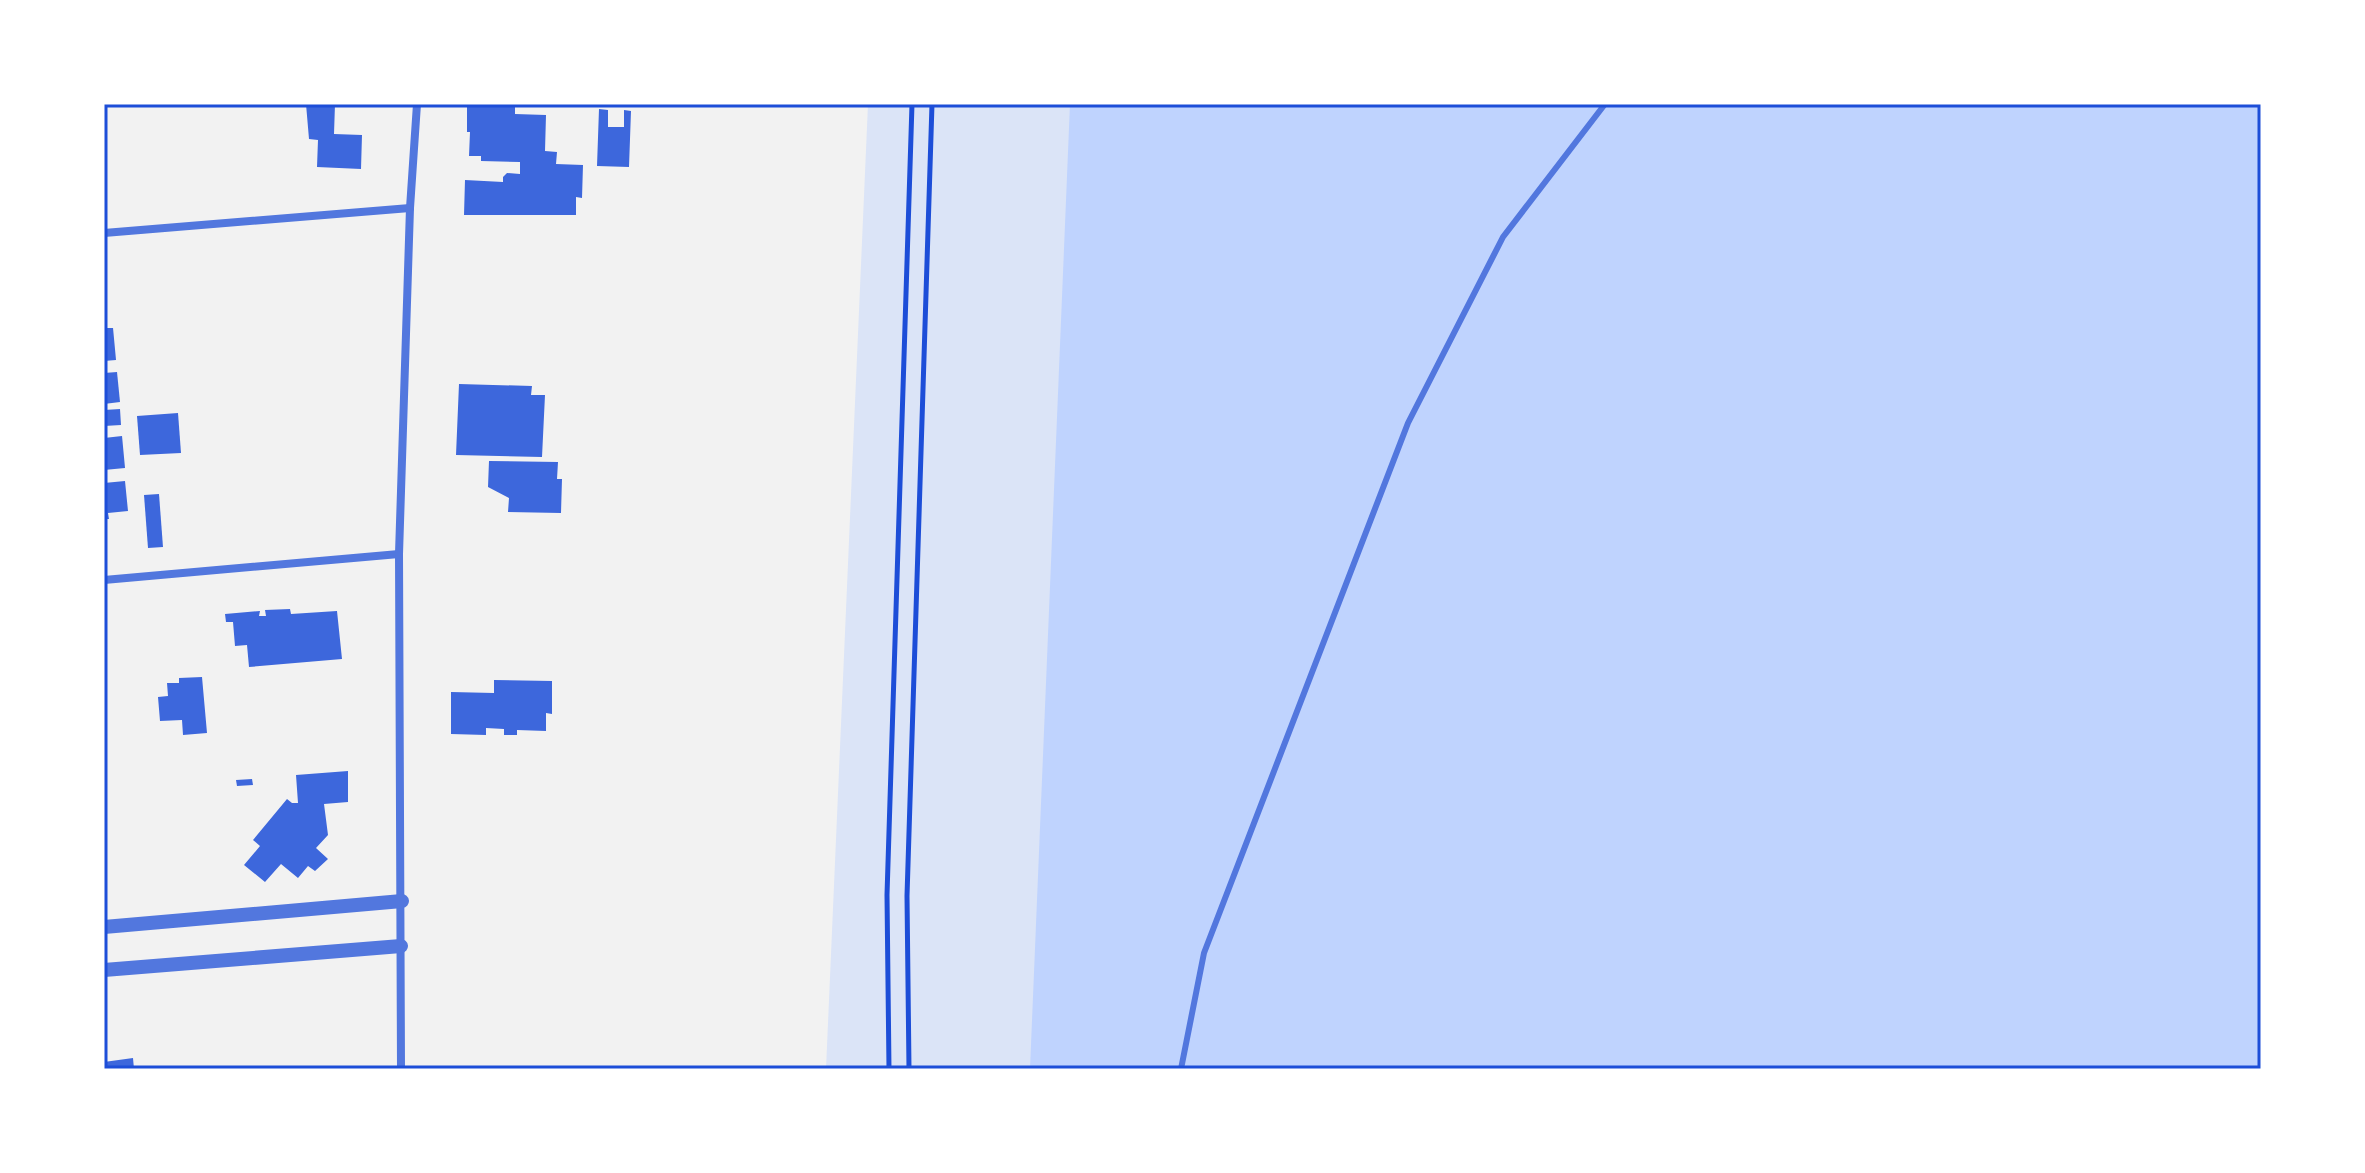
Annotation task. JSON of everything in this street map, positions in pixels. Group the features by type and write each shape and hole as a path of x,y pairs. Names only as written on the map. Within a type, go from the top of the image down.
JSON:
{"street":[{"path":"401,1069 399,554 410,208 417,104"},
{"path":"104,233 410,208"},
{"path":"104,580 399,554"},
{"path":"104,927 402,901"},
{"path":"104,970 401,946"}],"lane":[{"path":"1181,1069 1204,953 1408,423 1503,237 1605,104"}],"path":[{"path":"889,1069 887,895 912,104"},
{"path":"909,1069 907,896 932,104"}],"shaded area":[{"path":"868,104 1678,104 1246,1069 826,1069"}],"water":[{"path":"1070,104 2261,104 2261,1069 1030,1069"}],"building":[{"path":"306,104 335,104 334,134 362,135 361,169 317,167 318,140 309,139"},
{"path":"467,104 515,106 515,114 546,115 545,151 557,152 556,164 583,165 582,198 576,197 576,215 464,215 465,180 503,182 507,173 520,174 520,162 481,161 481,156 469,156"},
{"path":"599,109 608,110 608,127 624,127 624,110 631,111 629,167 597,166"},
{"path":"104,328 113,328 116,360 104,361"},
{"path":"117,372 120,402 104,404 104,373"},
{"path":"459,384 532,386 531,395 545,395 542,457 456,455"},
{"path":"120,409 121,425 104,426 104,410"},
{"path":"178,413 181,453 140,455 137,416"},
{"path":"122,436 125,468 104,470 104,438"},
{"path":"489,461 558,462 557,479 562,479 561,513 508,512 509,498 488,487"},
{"path":"125,481 128,511 108,513 109,519 104,519 104,483"},
{"path":"159,494 163,547 148,548 144,495"},
{"path":"290,609 291,614 337,611 342,659 249,667 247,645 235,646 233,622 226,622 225,614 260,611 259,616 266,616 265,610"},
{"path":"202,677 207,733 183,735 182,720 160,721 158,697 168,696 167,683 179,683 179,678"},
{"path":"494,680 552,681 552,714 546,713 546,731 517,730 517,735 504,735 504,729 486,728 486,735 451,734 451,692 494,693"},
{"path":"348,771 348,802 324,804 328,835 316,848 328,859 315,871 308,866 298,878 281,864 265,882 244,865 260,846 253,840 287,799 298,803 296,775"},
{"path":"252,779 253,785 237,786 236,780"},
{"path":"133,1058 134,1069 104,1069 104,1062"}]}
